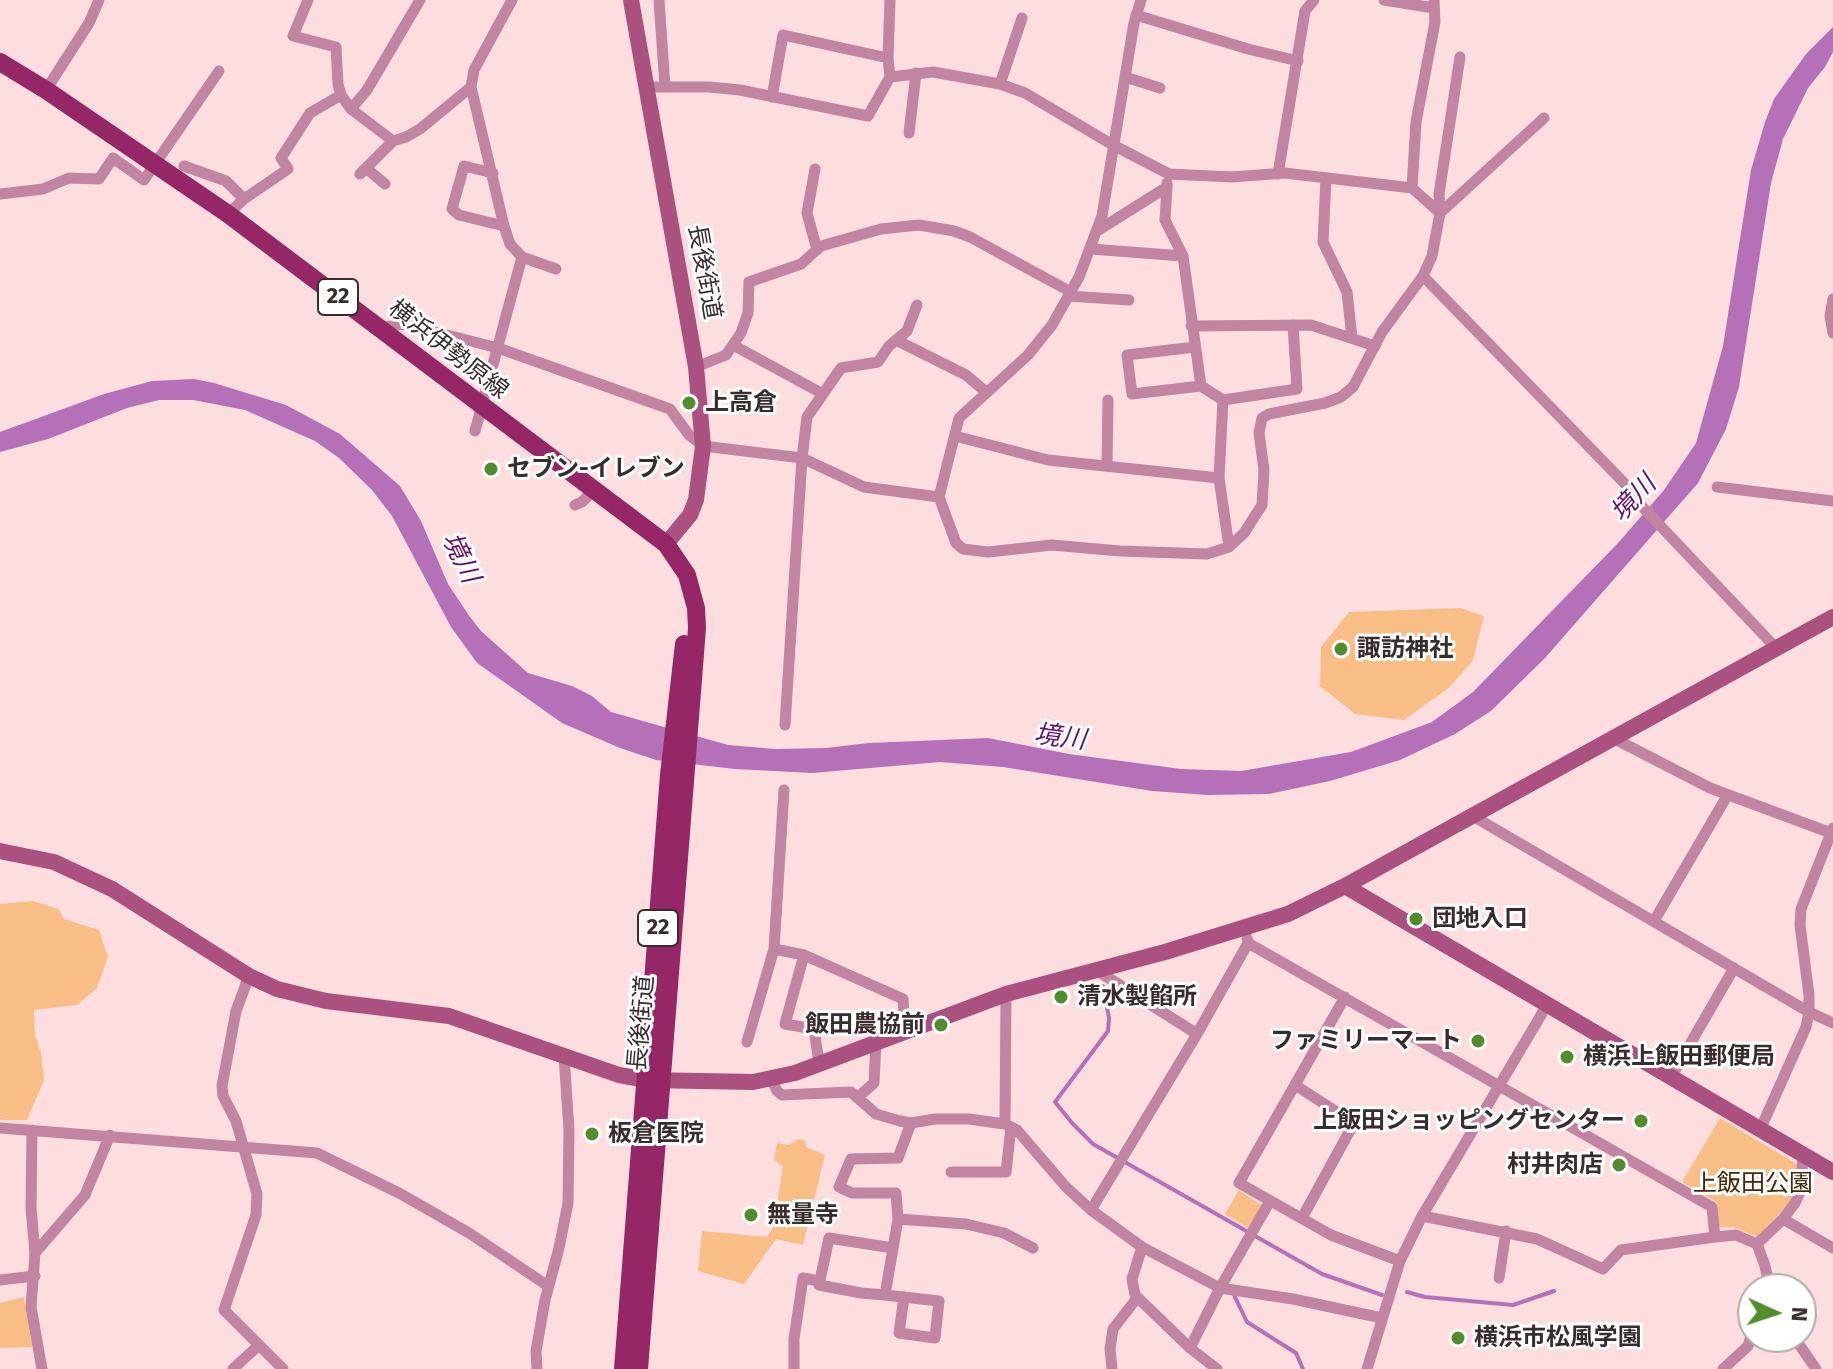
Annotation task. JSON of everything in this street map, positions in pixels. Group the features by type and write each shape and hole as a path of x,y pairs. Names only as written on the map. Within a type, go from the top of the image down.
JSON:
{"main road":[{"name":"横浜伊勢原線","path":"0,62 156,163 228,214 666,544"},
{"name":"長後街道","path":"623,1369 654,1080 683,714 687,615 680,579 666,544"},
{"name":"長後街道","path":"639,1369 654,1080"}],"street":[{"path":"46,90 89,23 99,0"},
{"path":"308,0 293,36 336,47 341,95 351,109 393,141"},
{"path":"351,109 367,90 420,0"},
{"path":"512,0 474,70 471,87 510,244 522,257 556,269"},
{"name":"長後街道","path":"631,0 696,367 703,446 696,500 690,515 666,544"},
{"path":"659,0 665,87"},
{"path":"647,87 709,87 868,116 890,77 890,0"},
{"path":"1141,0 1091,249 1052,325 1028,355 959,418 939,497 956,543 972,552 1052,545 1207,554 1229,547 1244,533 1262,505 1264,470 1259,433 1262,418 1341,397 1360,378 1382,332 1423,276 1435,244 1440,213 1439,194 1460,57"},
{"path":"1278,174 1305,11 1314,0"},
{"path":"1384,0 1434,4 1435,22 1416,122 1412,188"},
{"path":"1136,15 1298,61"},
{"path":"1000,84 1022,18"},
{"path":"772,97 783,35 888,58"},
{"path":"0,194 43,189 69,178 99,179 113,158 144,180 219,71"},
{"path":"909,133 916,73"},
{"path":"890,77 948,73 1000,84 1025,93 1169,174 1232,177 1278,174 1412,188 1440,213"},
{"path":"1125,77 1160,88"},
{"path":"385,184 363,171 393,141 420,129 471,87"},
{"path":"228,214 288,169 281,158 303,121 310,113 341,95"},
{"path":"1440,213 1544,118"},
{"path":"184,166 226,181 244,199"},
{"path":"493,173 464,166 452,209 459,215 504,226"},
{"path":"815,169 807,213 817,250"},
{"path":"1169,174 1165,220 1183,256 1201,386"},
{"path":"1326,178 1323,242 1347,292 1352,338"},
{"path":"1097,231 1167,187"},
{"path":"696,367 726,355 741,333 748,313 749,282 801,264 821,246 881,229 919,225 954,231 1070,294 1129,300"},
{"path":"1091,249 1183,256"},
{"path":"475,431 522,257"},
{"path":"1423,276 1632,491 1634,498 1776,648"},
{"path":"1833,299 1830,316 1833,333"},
{"path":"785,725 807,417 841,368 878,362 907,331 917,305"},
{"path":"379,328 404,324 498,348 670,409 689,435 703,446 802,458 864,487 939,497"},
{"path":"1195,347 1127,355 1132,394 1201,386 1223,400 1297,389 1293,325"},
{"path":"1191,326 1311,325 1375,346"},
{"path":"896,340 966,375 986,392"},
{"path":"733,345 823,394"},
{"path":"1107,466 1108,400"},
{"path":"1223,400 1219,478 1229,547"},
{"path":"955,436 1048,460 1219,478"},
{"path":"1717,487 1833,501"},
{"path":"575,505 593,491"},
{"path":"0,851 54,862 112,889 249,976 277,989 313,998 449,1016 619,1075 654,1080 731,1083 771,1078 1006,994 1247,936 1345,886 1833,617"},
{"path":"1613,738 1727,796 1832,830 1801,909 1800,925 1808,977 1806,1027 1760,1130"},
{"path":"747,1042 774,949 784,790"},
{"path":"1654,921 1727,796"},
{"path":"1471,815 1809,1012 1833,1023"},
{"path":"1345,886 1833,1172"},
{"path":"1247,936 1345,997 1712,1207 1715,1237"},
{"path":"1091,1210 1197,1034 1247,936"},
{"path":"774,949 804,955 903,999 905,1030"},
{"path":"804,955 785,1024 814,1029 819,1063"},
{"path":"1671,1077 1734,968"},
{"path":"1096,970 1197,1034"},
{"path":"249,976 236,1011 222,1086 223,1096 236,1121 257,1194 256,1215 224,1310 283,1369"},
{"path":"951,1172 1006,1172 1006,994"},
{"path":"1345,997 1239,1183 1331,1235 1400,1261"},
{"path":"1367,1369 1400,1261 1422,1216 1547,1005"},
{"path":"858,1097 874,1083 876,1042"},
{"path":"537,1369 536,1351 548,1286 568,1203 569,1130 564,1056"},
{"path":"771,1078 782,1095 851,1092 876,1114 911,1123 969,1119 1008,1126 1017,1130 1066,1187 1091,1210 1142,1247 1220,1288 1293,1299 1382,1318"},
{"path":"1295,1085 1354,1123 1302,1218"},
{"path":"885,1295 898,1219 896,1193 852,1193 839,1187 851,1159 898,1158 911,1123"},
{"path":"0,1128 317,1153 469,1233 548,1286"},
{"path":"32,1130 31,1208 35,1276 31,1307 42,1369"},
{"path":"35,1253 85,1195 110,1135"},
{"path":"1757,1244 1783,1219 1801,1190 1803,1154"},
{"path":"1190,1348 1270,1201"},
{"path":"1422,1216 1506,1231 1554,1245 1603,1269 1621,1250 1736,1235 1757,1244 1766,1273"},
{"path":"898,1219 966,1224 1004,1233 1033,1248"},
{"path":"1783,1219 1833,1248"},
{"path":"1499,1278 1506,1231"},
{"path":"893,1248 829,1238 819,1285 939,1301 935,1338 899,1333 904,1297"},
{"path":"1142,1247 1132,1279 1137,1298 1217,1369"},
{"path":"0,1280 35,1276"},
{"path":"794,1369 794,1339 803,1278 819,1281"},
{"path":"1112,1369 1110,1349 1113,1329 1137,1298"},
{"path":"233,1369 259,1345"},
{"path":"1723,1369 1740,1353"}],"green space":[{"path":"1460,608 1484,616 1473,660 1450,687 1404,720 1355,714 1320,686 1321,647 1349,612"},
{"path":"33,901 58,909 64,919 99,930 108,957 97,988 77,1005 34,1010 35,1035 44,1080 27,1120 5,1120 0,1119 0,904"},
{"name":"上飯田公園","path":"1720,1118 1800,1166 1793,1196 1757,1237 1734,1227 1719,1227 1717,1202 1682,1182"},
{"path":"798,1139 805,1141 806,1147 825,1155 803,1245 776,1239 744,1284 698,1271 702,1231 767,1237 773,1227 783,1166 774,1160 777,1143 789,1145"},
{"path":"1239,1190 1262,1206 1250,1229 1225,1214"},
{"path":"24,1297 32,1347 0,1348 0,1303"}],"shaded area":[{"path":"1833,27 1833,52 1808,88 1783,139 1771,183 1739,387 1726,429 1698,483 1545,658 1491,711 1455,734 1400,760 1330,781 1269,794 1208,795 1152,791 1003,767 940,762 812,773 735,769 656,760 562,723 477,663 451,627 392,516 372,490 339,458 315,441 245,410 193,400 159,400 127,408 48,439 0,452 0,432 104,394 152,381 194,379 286,405 340,434 400,486 421,521 448,584 470,617 481,631 528,673 572,686 592,696 611,712 728,745 775,749 826,748 988,738 1069,754 1181,769 1241,771 1351,752 1432,722 1473,692 1619,542 1664,490 1696,443 1723,346 1751,170 1765,122 1774,99 1806,54"}],"waterway":[{"path":"1103,986 1109,1018 1108,1031 1055,1102 1072,1123 1093,1144 1322,1274 1382,1295"},
{"path":"1407,1292 1425,1297 1513,1305 1554,1291"},
{"path":"1234,1295 1247,1322 1296,1353 1303,1369"}],"place":[{"name":"上高倉","path":"689,403"},
{"name":"セブン-イレブン","path":"491,469"},
{"name":"諏訪神社","path":"1341,649"},
{"name":"団地入口","path":"1416,919"},
{"name":"清水製餡所","path":"1061,997"},
{"name":"飯田農協前","path":"941,1025"},
{"name":"ファミリーマート","path":"1478,1041"},
{"name":"横浜上飯田郵便局","path":"1567,1057"},
{"name":"上飯田ショッピングセンター","path":"1641,1121"},
{"name":"板倉医院","path":"592,1134"},
{"name":"村井肉店","path":"1619,1165"},
{"name":"無量寺","path":"751,1215"},
{"name":"横浜市松風学園","path":"1458,1338"}],"water label":[{"name":"境川","path":"1634,499"},
{"name":"境川","path":"460,558"},
{"name":"境川","path":"1060,738"}]}
